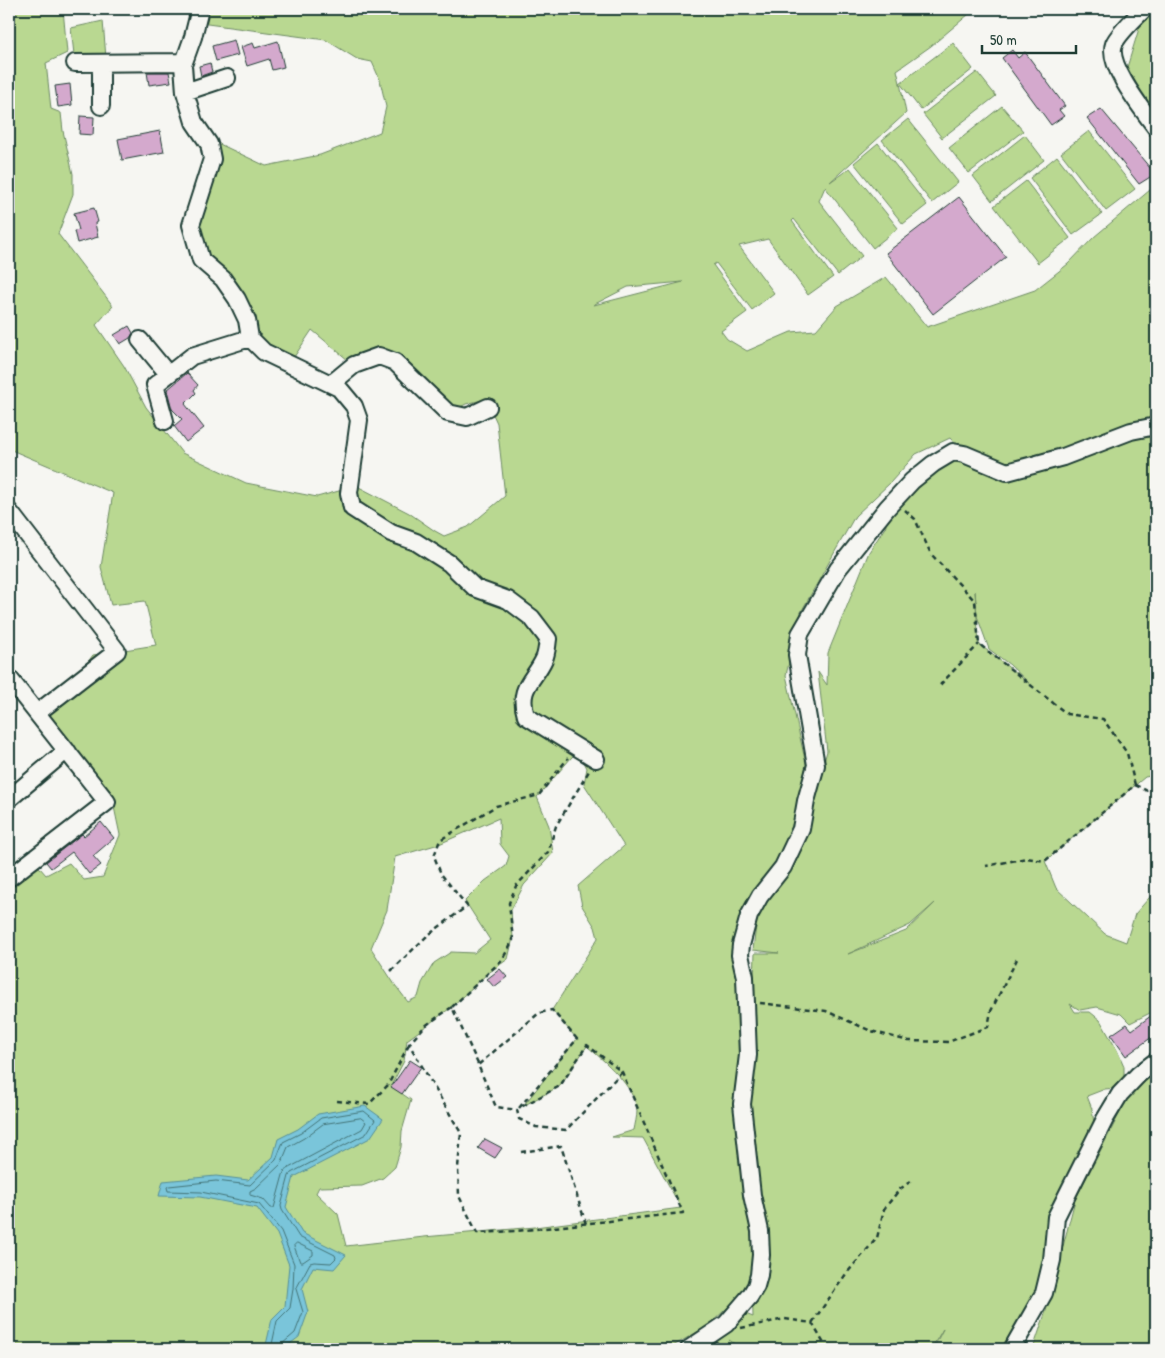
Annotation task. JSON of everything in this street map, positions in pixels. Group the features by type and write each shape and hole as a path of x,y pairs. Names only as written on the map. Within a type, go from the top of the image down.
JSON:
{"street":[{"path":"200,9 183,65 185,92 194,122 209,144 212,159 191,225 201,260 224,279 237,299 247,320 250,338 264,352 339,388 354,406 359,420 349,493 352,508 391,533 416,542 449,563 475,588 508,600 532,618 548,639 545,658 527,684 523,705 526,716 596,759"},
{"path":"1144,9 1129,23 1114,44 1114,58 1128,90 1156,128"},
{"path":"101,62 101,106"},
{"path":"76,63 184,62"},
{"path":"185,92 228,78"},
{"path":"165,420 154,385 192,356 250,338"},
{"path":"140,340 168,374"},
{"path":"331,384 354,365 379,356 395,362 448,413 467,417 488,407"},
{"path":"689,1349 726,1324 756,1286 761,1255 760,1230 752,1195 742,1104 748,1055 745,977 741,950 748,916 760,896 783,867 801,830 806,801 816,765 797,655 800,634 838,569 895,500 912,480 953,452 964,454 1006,472 1063,457 1103,440 1131,431 1156,426"},
{"path":"9,511 118,652 37,712"},
{"path":"9,678 107,802 9,878"},
{"path":"9,799 61,755 68,752"},
{"path":"1012,1349 1044,1293 1052,1260 1056,1217 1105,1119 1120,1094 1139,1074 1156,1061"}],"path":[{"path":"895,500 915,520 931,554 975,601 979,644 1067,714 1102,718 1127,753 1135,785"},
{"path":"940,685 979,644"},
{"path":"391,971 427,936 467,906 442,874 434,856 440,840 496,806 539,795 578,748"},
{"path":"336,1101 369,1104 388,1085 409,1044 425,1026 452,1007 502,960 513,940 509,903 516,886 548,852 556,826 596,759"},
{"path":"1135,785 1156,795"},
{"path":"986,866 1027,858 1045,861 1135,785"},
{"path":"746,1002 826,1011 871,1031 909,1041 948,1042 988,1027 991,1012 1018,957"},
{"path":"452,1007 496,1107 517,1110 519,1118 536,1126 566,1130 622,1072"},
{"path":"409,1044 461,1133 458,1168 459,1196 477,1233 517,1231 683,1213 622,1072 587,1045 560,1086 519,1108 577,1039 552,1010 539,1014 478,1065"},
{"path":"521,1152 561,1146 586,1224"},
{"path":"812,1323 846,1274 877,1238 884,1209 900,1189 911,1181"},
{"path":"717,1330 785,1319 812,1323"},
{"path":"812,1323 827,1349"}],"green space":[{"path":"9,9 63,9 67,53 46,63 51,109 61,113 63,131 73,174 73,194 58,234 113,306 96,325 124,366 146,407 182,453 246,483 317,497 357,486 409,513 444,536 468,527 505,496 497,423 486,399 466,404 448,413 408,375 380,357 354,365 312,330 294,357 282,361 264,352 250,338 247,320 237,299 223,279 201,260 191,225 212,159 211,140 266,166 320,155 380,132 386,107 380,80 372,62 357,59 326,40 200,23 203,9 975,9 931,46 897,70 906,113 830,182 850,168 898,228 873,248 825,187 819,201 862,256 838,275 794,219 792,221 833,277 808,295 768,239 739,246 774,293 752,310 716,263 713,265 747,312 721,331 727,339 747,351 791,332 816,330 837,306 886,277 927,327 1035,290 1068,264 1094,237 1156,185 1156,775 1145,777 1045,861 1056,888 1105,934 1126,942 1135,914 1156,890 1156,1010 1130,1023 1121,1014 1097,1007 1080,1010 1070,1004 1075,1012 1090,1012 1100,1020 1124,1066 1124,1078 1116,1088 1105,1089 1087,1096 1092,1109 1095,1131 1058,1199 1047,1225 1050,1242 1039,1295 1009,1349 933,1349 943,1329 931,1349 742,1349 729,1340 739,1349 688,1349 717,1331 721,1334 743,1313 753,1317 752,1272 743,1293 709,1325 668,1349 14,1349 15,1345 9,1343 9,881 34,861 46,875 69,863 84,880 103,877 120,835 113,802 48,716 93,655 156,645 145,601 111,605 101,567 113,493 9,449","holes":["683,282 593,305 628,287","950,438 964,454 941,463 910,490 898,508 895,507 885,521 886,526 869,552 828,653 827,685 818,672 827,751 799,854 758,910 753,950 779,953 755,953 750,1098 752,1242 743,1111 743,1049 740,998 743,938 756,903 772,875 790,853 792,825 800,799 806,764 786,675 801,612 855,516 890,483 916,454","975,591 977,616 989,649 1010,665 1031,685 979,644","578,750 587,768 584,784 624,846 578,886 582,906 595,927 598,938 552,1010 577,1039 523,1106 560,1086 587,1046 625,1083 635,1102 637,1111 634,1130 612,1137 643,1138 681,1208 535,1227 346,1246 338,1214 316,1193 319,1187 362,1186 383,1178 395,1167 401,1147 402,1131 411,1100 391,1086 404,1061 407,1040 449,1009 487,974 508,959 513,938 511,910 524,885 553,853 549,826 537,797","499,818 500,844 509,856 506,866 485,881 465,901 490,940 474,953 451,952 434,963 422,983 418,997 408,1002 371,948 387,910 395,857 439,844","935,903 906,931 848,954 910,925"]},
{"path":"1145,9 1156,9 1156,124 1125,74"},
{"path":"103,21 106,58 75,63 71,28"},
{"path":"953,43 973,69 921,110 900,83"},
{"path":"977,72 996,96 942,138 923,114"},
{"path":"1002,106 1023,131 969,173 949,148"},
{"path":"908,119 958,182 932,203 882,140"},
{"path":"1089,131 1135,189 1106,211 1061,153"},
{"path":"1025,135 1044,160 992,201 973,176"},
{"path":"878,143 927,205 903,224 854,163"},
{"path":"1057,156 1102,214 1073,235 1030,178"},
{"path":"1026,181 1070,238 1038,263 994,206"},
{"path":"1156,1072 1156,1349 1033,1349 1047,1308 1075,1200 1129,1095"}],"water":[{"path":"365,1106 383,1119 370,1138 294,1177 286,1207 302,1233 346,1255 334,1269 313,1267 302,1289 308,1312 299,1337 283,1349 265,1349 272,1319 285,1306 289,1265 277,1234 257,1208 200,1197 159,1196 163,1181 216,1176 248,1180 273,1157 278,1139 298,1129 318,1114"}],"building":[{"path":"234,40 238,55 216,61 212,46"},
{"path":"278,41 284,67 272,70 269,59 247,66 241,47 253,43 255,48"},
{"path":"1012,50 1018,58 1025,52 1065,106 1059,110 1064,116 1051,125 1002,58"},
{"path":"210,63 212,72 201,76 199,66"},
{"path":"147,72 169,72 171,82 149,85"},
{"path":"70,84 72,105 58,107 55,86"},
{"path":"1101,109 1155,174 1139,184 1087,118"},
{"path":"80,116 94,117 93,135 79,134"},
{"path":"160,131 164,152 122,160 118,139"},
{"path":"959,197 1006,257 933,314 886,253"},
{"path":"94,208 98,222 95,223 98,237 77,243 74,231 79,230 74,213"},
{"path":"129,326 133,333 130,338 120,344 114,335"},
{"path":"187,373 198,385 194,390 196,393 185,404 204,428 186,442 174,426 182,419 172,409 167,390"},
{"path":"101,822 114,838 93,856 101,865 89,874 72,852 51,868 46,862 82,834 84,836"},
{"path":"500,969 507,977 494,987 487,979"},
{"path":"1156,1012 1156,1034 1126,1056 1111,1035 1127,1024 1132,1030"},
{"path":"410,1060 421,1067 402,1094 391,1087"},
{"path":"485,1139 502,1148 495,1158 478,1148"}]}
